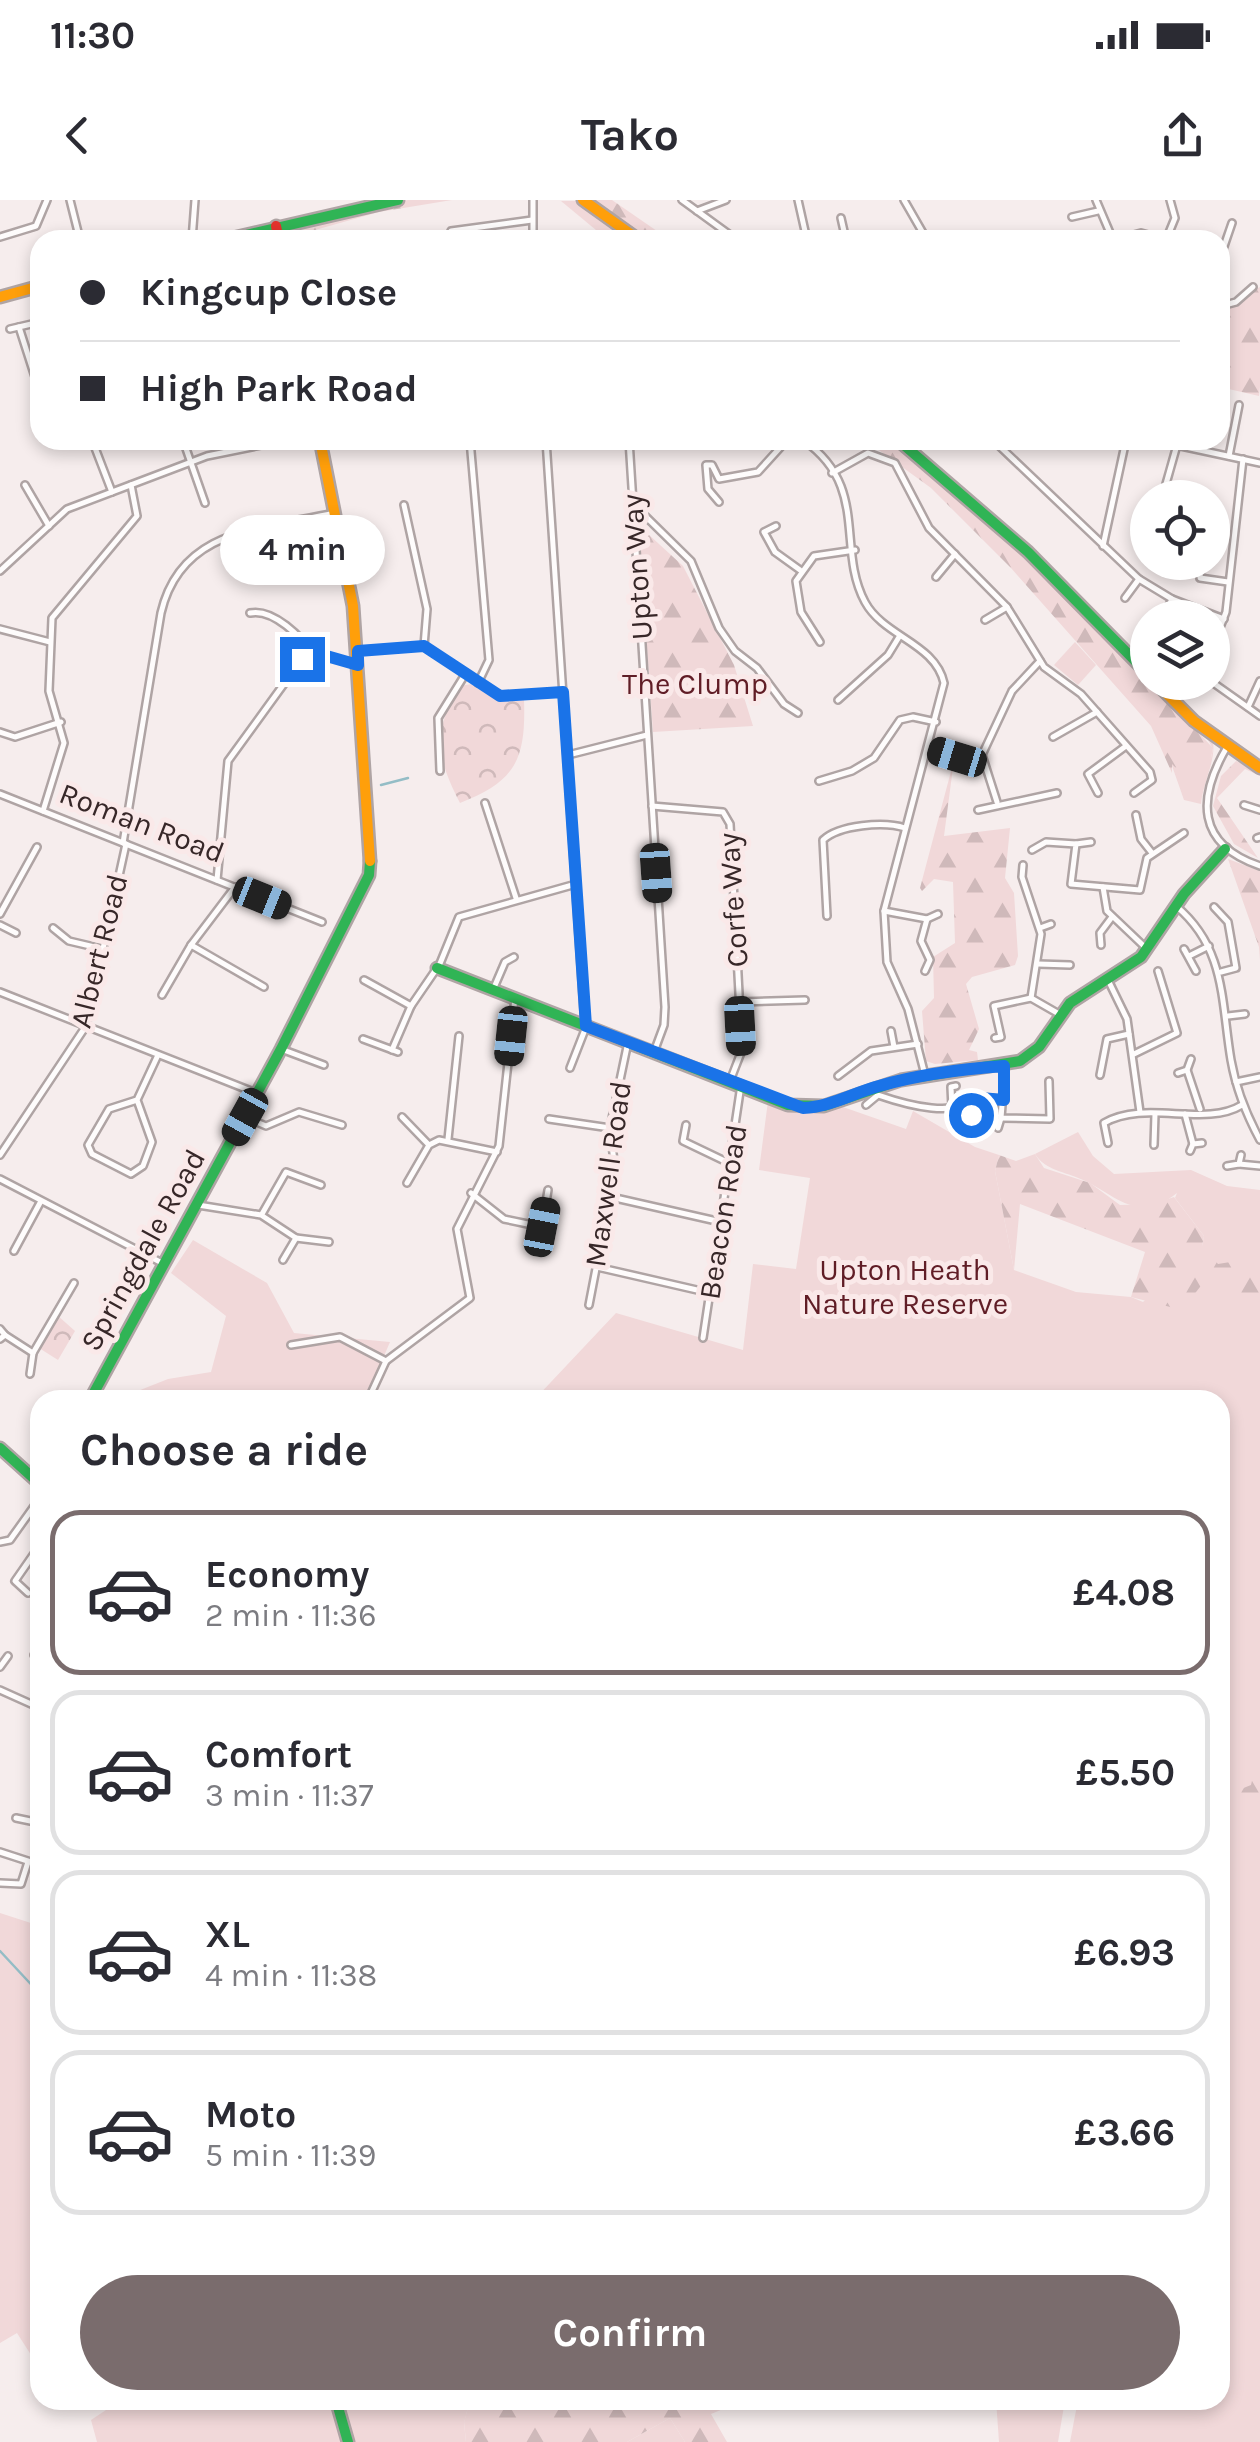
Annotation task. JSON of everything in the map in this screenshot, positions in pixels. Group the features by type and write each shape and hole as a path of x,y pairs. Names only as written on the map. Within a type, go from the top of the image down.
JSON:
{"street":[{"path":"0,237 36,226 48,200"},
{"path":"70,200 78,230"},
{"path":"192,230 194,200"},
{"path":"584,200 625,230"},
{"path":"682,200 723,230"},
{"path":"697,211 726,200"},
{"path":"798,200 805,230"},
{"path":"904,200 921,230"},
{"path":"1096,200 1108,230"},
{"path":"1170,200 1175,218 1171,230"},
{"path":"261,230 392,201"},
{"path":"533,201 533,230"},
{"path":"1072,217 1098,212"},
{"path":"840,218 843,230"},
{"path":"457,230 532,220"},
{"path":"276,226 277,230"},
{"path":"1230,235 1233,228"},
{"path":"1230,303 1252,288 1243,281"},
{"path":"0,297 30,289"},
{"path":"10,330 30,324"},
{"path":"19,327 30,361"},
{"path":"1230,449 1239,405"},
{"path":"96,450 112,492"},
{"path":"187,450 205,503"},
{"path":"0,571 67,509 193,465 207,456 237,450"},
{"name":"Springdale Road","path":"95,1390 245,1117 369,875 371,832 358,651 322,450"},
{"path":"471,450 489,660 478,683"},
{"path":"547,450 586,1027 570,1068"},
{"name":"Upton Way","path":"629,450 665,1007 664,1025 654,1052"},
{"path":"719,478 758,472 778,450"},
{"path":"811,450 832,472 847,502 866,604 883,626 930,657 942,674 943,698 884,912 886,962 918,1044 925,1075"},
{"path":"911,450 970,496 1130,654"},
{"path":"1003,450 1130,570"},
{"path":"1103,546 1124,450"},
{"path":"1167,480 1176,450"},
{"path":"1201,450 1260,463"},
{"path":"1229,456 1230,450"},
{"path":"832,472 868,453 895,463 928,528 1006,607 1040,661 1097,712 1150,772 1152,780 1134,793"},
{"path":"1226,600 1242,459"},
{"path":"714,495 719,478 712,465 706,465 706,483 714,495 719,502"},
{"path":"26,485 50,526"},
{"path":"43,811 64,748 61,722 50,691 50,642 56,609 138,516 130,485"},
{"path":"632,504 690,562 719,628 735,651 757,668 784,704 798,713"},
{"path":"404,505 427,609 424,646"},
{"name":"Albert Road","path":"0,1155 86,1026 124,844 162,613 172,579 206,546 335,513"},
{"path":"291,523 296,551"},
{"path":"634,526 649,524"},
{"path":"776,526 764,532 769,544 800,570"},
{"path":"820,642 796,597 800,570 814,556 854,550"},
{"path":"936,577 955,554"},
{"path":"1125,598 1139,580"},
{"path":"1142,580 1172,599"},
{"path":"1214,580 1228,582"},
{"path":"985,620 1006,607"},
{"path":"250,613 261,613 300,636 314,656"},
{"path":"0,629 50,642"},
{"path":"838,701 888,655 899,637"},
{"path":"358,651 424,646 500,696 563,692"},
{"path":"217,880 228,760 294,665 314,656 358,665"},
{"path":"997,802 982,754 1012,691 1040,661"},
{"path":"440,771 438,718 466,674"},
{"path":"1248,707 1260,680"},
{"path":"1230,694 1260,716"},
{"path":"1175,700 1228,747 1260,768"},
{"path":"1052,737 1097,712"},
{"path":"820,781 852,771 874,758 900,720 913,717 936,722"},
{"path":"0,732 16,737 61,722"},
{"path":"568,755 648,735"},
{"path":"1098,793 1088,774 1126,746"},
{"path":"1228,747 1212,772 1206,810 1223,851 1260,866"},
{"path":"930,748 964,758 982,754"},
{"path":"978,810 997,802 1056,793"},
{"name":"Roman Road","path":"0,794 322,922"},
{"path":"485,802 516,898"},
{"path":"1244,805 1260,810"},
{"name":"Corfe Way","path":"652,806 727,815 734,861 742,1050 736,1083"},
{"path":"1136,815 1152,854"},
{"path":"827,916 823,840 834,832 886,824 905,828"},
{"path":"1128,826 1138,826"},
{"path":"1076,844 1068,884 1142,891 1144,864 1152,854 1184,833"},
{"path":"1034,836 1036,847 1091,842"},
{"path":"1174,841 1179,849"},
{"path":"0,914 37,847"},
{"path":"438,967 788,1106 806,1108 925,1075 1004,1066 1039,1048 1059,1014 1078,996 1108,980 1148,950 1176,906 1223,851"},
{"path":"1012,870 1022,868 1040,928 1031,998"},
{"path":"363,1039 396,1051 412,1006 438,967 459,917 576,884"},
{"path":"162,995 191,945 235,887"},
{"path":"1103,888 1102,901 1112,916 1148,950"},
{"path":"1176,906 1196,923 1220,972 1236,1082 1242,1106 1260,1140"},
{"path":"1214,906 1228,922 1236,971 1220,972"},
{"path":"884,912 926,919 938,914"},
{"path":"1102,944 1096,934 1112,916"},
{"path":"925,971 930,960 921,938 926,919"},
{"path":"1040,928 1051,924"},
{"path":"0,925 16,933"},
{"path":"53,928 69,941 103,948"},
{"path":"191,945 264,987"},
{"path":"1189,956 1209,946"},
{"path":"1184,949 1196,970"},
{"path":"494,990 505,962 514,957"},
{"path":"1038,964 1070,965"},
{"path":"1134,1054 1179,1034 1158,971"},
{"path":"1163,981 1172,978"},
{"path":"364,980 412,1006"},
{"path":"1108,980 1134,1054 1140,1112"},
{"path":"0,992 256,1093"},
{"path":"373,1390 386,1361 470,1298 457,1229 472,1193 497,1152 515,998"},
{"path":"992,998 1001,1037"},
{"path":"994,1006 1031,998 1059,1014"},
{"name":"Corfe Way","path":"740,1002 805,1000"},
{"path":"1228,1016 1243,1014 1242,1024"},
{"path":"891,1031 894,1047"},
{"path":"1100,1075 1106,1036 1129,1034"},
{"path":"448,1140 458,1036"},
{"name":"Maxwell Road","path":"589,1305 615,1170 610,1128 628,1042"},
{"path":"838,1063 840,1073 858,1064 871,1050 918,1044"},
{"path":"280,1049 324,1065"},
{"path":"137,1100 109,1110 88,1145 92,1154 131,1174 143,1166 152,1142 137,1100 158,1055"},
{"path":"1191,1058 1187,1070 1200,1111"},
{"path":"1104,1065 1112,1065"},
{"path":"998,1128 1004,1100 1004,1066"},
{"path":"1178,1073 1187,1070"},
{"path":"1236,1082 1260,1076"},
{"path":"1001,1118 1050,1119 1048,1081"},
{"name":"Beacon Road","path":"704,1338 731,1164 736,1083"},
{"path":"952,1109 950,1087 956,1086"},
{"path":"1050,1091 1061,1090"},
{"path":"905,1103 908,1094"},
{"path":"866,1105 878,1095 952,1109 972,1106 982,1097 1004,1100"},
{"path":"971,1131 972,1106"},
{"path":"1108,1143 1101,1122 1120,1113 1200,1111 1221,1115 1242,1106"},
{"path":"245,1117 266,1126 299,1112 342,1126"},
{"path":"1153,1147 1155,1114"},
{"path":"1185,1114 1192,1148 1202,1143"},
{"path":"402,1117 429,1144"},
{"path":"549,1119 610,1128"},
{"path":"686,1125 683,1142 731,1164"},
{"path":"407,1183 429,1144 448,1140 497,1152"},
{"path":"1240,1164 1241,1155"},
{"path":"1227,1166 1260,1166"},
{"path":"261,1216 286,1172 321,1185"},
{"path":"0,1179 164,1264"},
{"path":"540,1240 548,1190"},
{"path":"472,1193 504,1220 542,1227"},
{"path":"610,1197 721,1222"},
{"path":"14,1251 42,1200"},
{"path":"197,1204 261,1216 296,1238 329,1242"},
{"path":"284,1260 296,1238"},
{"path":"597,1267 710,1294"},
{"path":"30,1374 33,1354 74,1282"},
{"path":"2,1334 33,1354"},
{"path":"292,1345 340,1337 386,1361"},
{"path":"0,1448 30,1475"},
{"path":"0,1542 10,1540 30,1512"},
{"path":"28,1593 14,1581 30,1559"},
{"path":"0,1667 8,1656"},
{"path":"0,1690 30,1704"},
{"path":"16,1818 30,1820"},
{"path":"0,1852 28,1862 20,1884 0,1883"},
{"path":"339,2410 348,2442"}],"green space":[{"path":"408,200 452,200 379,212 315,230 282,230"},
{"path":"588,200 612,200 656,230 630,230"},
{"path":"561,201 580,201 619,230 596,230"},
{"path":"1260,287 1259,396 1230,389 1230,302"},
{"path":"879,450 904,450 1054,581 1101,637 1107,636 1130,660 1130,700 1168,700 1213,748 1211,758 1181,773 1172,764 1172,773 1151,726 1011,568 931,488"},
{"name":"The Clump","path":"647,533 683,566 734,665 753,726 653,732 639,536"},
{"path":"1075,642 1096,665 1078,685 1054,665"},
{"path":"472,684 497,700 524,699 523,737 520,752 506,776 460,803 442,758 442,731 459,686"},
{"path":"1213,749 1201,804 1184,800 1171,763 1211,758"},
{"path":"954,760 944,836 1010,828 1005,878 1014,893 1018,956 1015,965 972,977 966,984 979,1029 969,1050 977,1052 978,1060 935,1064 926,1061 922,1011 934,998 933,957 955,943 953,882 934,879 922,891 920,888"},
{"path":"1236,761 1260,771 1260,776 1245,769 1217,798 1258,858 1234,844 1213,806 1221,776"},
{"path":"1228,859 1260,871 1260,960 1259,947"},
{"name":"Upton Heath Nature Reserve","path":"768,1101 809,1113 843,1107 906,1129 913,1111 975,1147 999,1155 995,1171 1014,1270 1076,1292 1131,1297 1143,1302 1202,1246 1204,1236 1175,1198 1177,1193 1150,1207 1128,1204 1050,1167 1035,1154 1078,1132 1093,1156 1114,1174 1191,1170 1227,1186 1260,1190 1260,2442 1070,2442 1076,2410 1230,2410 1230,1390 543,1390 616,1313 743,1350 753,1264 796,1269 810,1178 759,1170"},
{"path":"1035,1154 1044,1168 1090,1183 1120,1205 1153,1204 1174,1197 1204,1236 1202,1246 1218,1264 1255,1258 1260,1261 1260,1301 1207,1278 1182,1310 1131,1297 1145,1252 1020,1204 1014,1270 995,1171 999,1155 1016,1161"},
{"path":"193,1240 267,1283 294,1333 390,1342 369,1390 140,1390 168,1379 211,1372 226,1316 171,1273"},
{"path":"57,1315 75,1331 58,1360 39,1348"},
{"path":"1255,1768 1260,1773 1260,1811 1230,1812 1230,1783 1241,1789 1251,1785"},
{"path":"0,1913 30,1923 30,2353 17,2333 0,2343"},
{"path":"106,2410 467,2410 466,2442 97,2442 91,2420"},
{"path":"467,2410 721,2410 711,2414 727,2442 685,2442 670,2418 627,2442 466,2442"},
{"path":"997,2410 1063,2410 1058,2442 999,2442"},
{"path":"670,2418 685,2442 627,2442"}],"waterway":[{"path":"381,785 408,778"},
{"path":"0,1951 30,1983"}],"traffic: fast":[{"path":"268,230 398,200"},
{"path":"910,450 1028,552 1130,656"},
{"path":"437,968 788,1105 824,1106 901,1080 1020,1061 1039,1047 1070,1003 1141,957 1184,894 1225,849"},
{"path":"95,1390 281,1049 369,875 370,861"},
{"path":"0,1448 30,1475"},
{"path":"339,2410 348,2442"}],"traffic: slow":[{"path":"583,200 625,230"},
{"path":"0,297 30,289"},
{"path":"322,450 353,606 370,861"},
{"path":"1173,700 1194,721 1260,768"}],"traffic: jam":[{"path":"276,226 277,230"}],"route":[{"path":"302,659 323,655 358,665 358,651 424,646 445,656 490,693 518,698 563,692 586,1026 788,1106 803,1108 824,1106 876,1086 925,1075 1004,1066 1004,1100 980,1098 972,1106 971,1115"}]}
